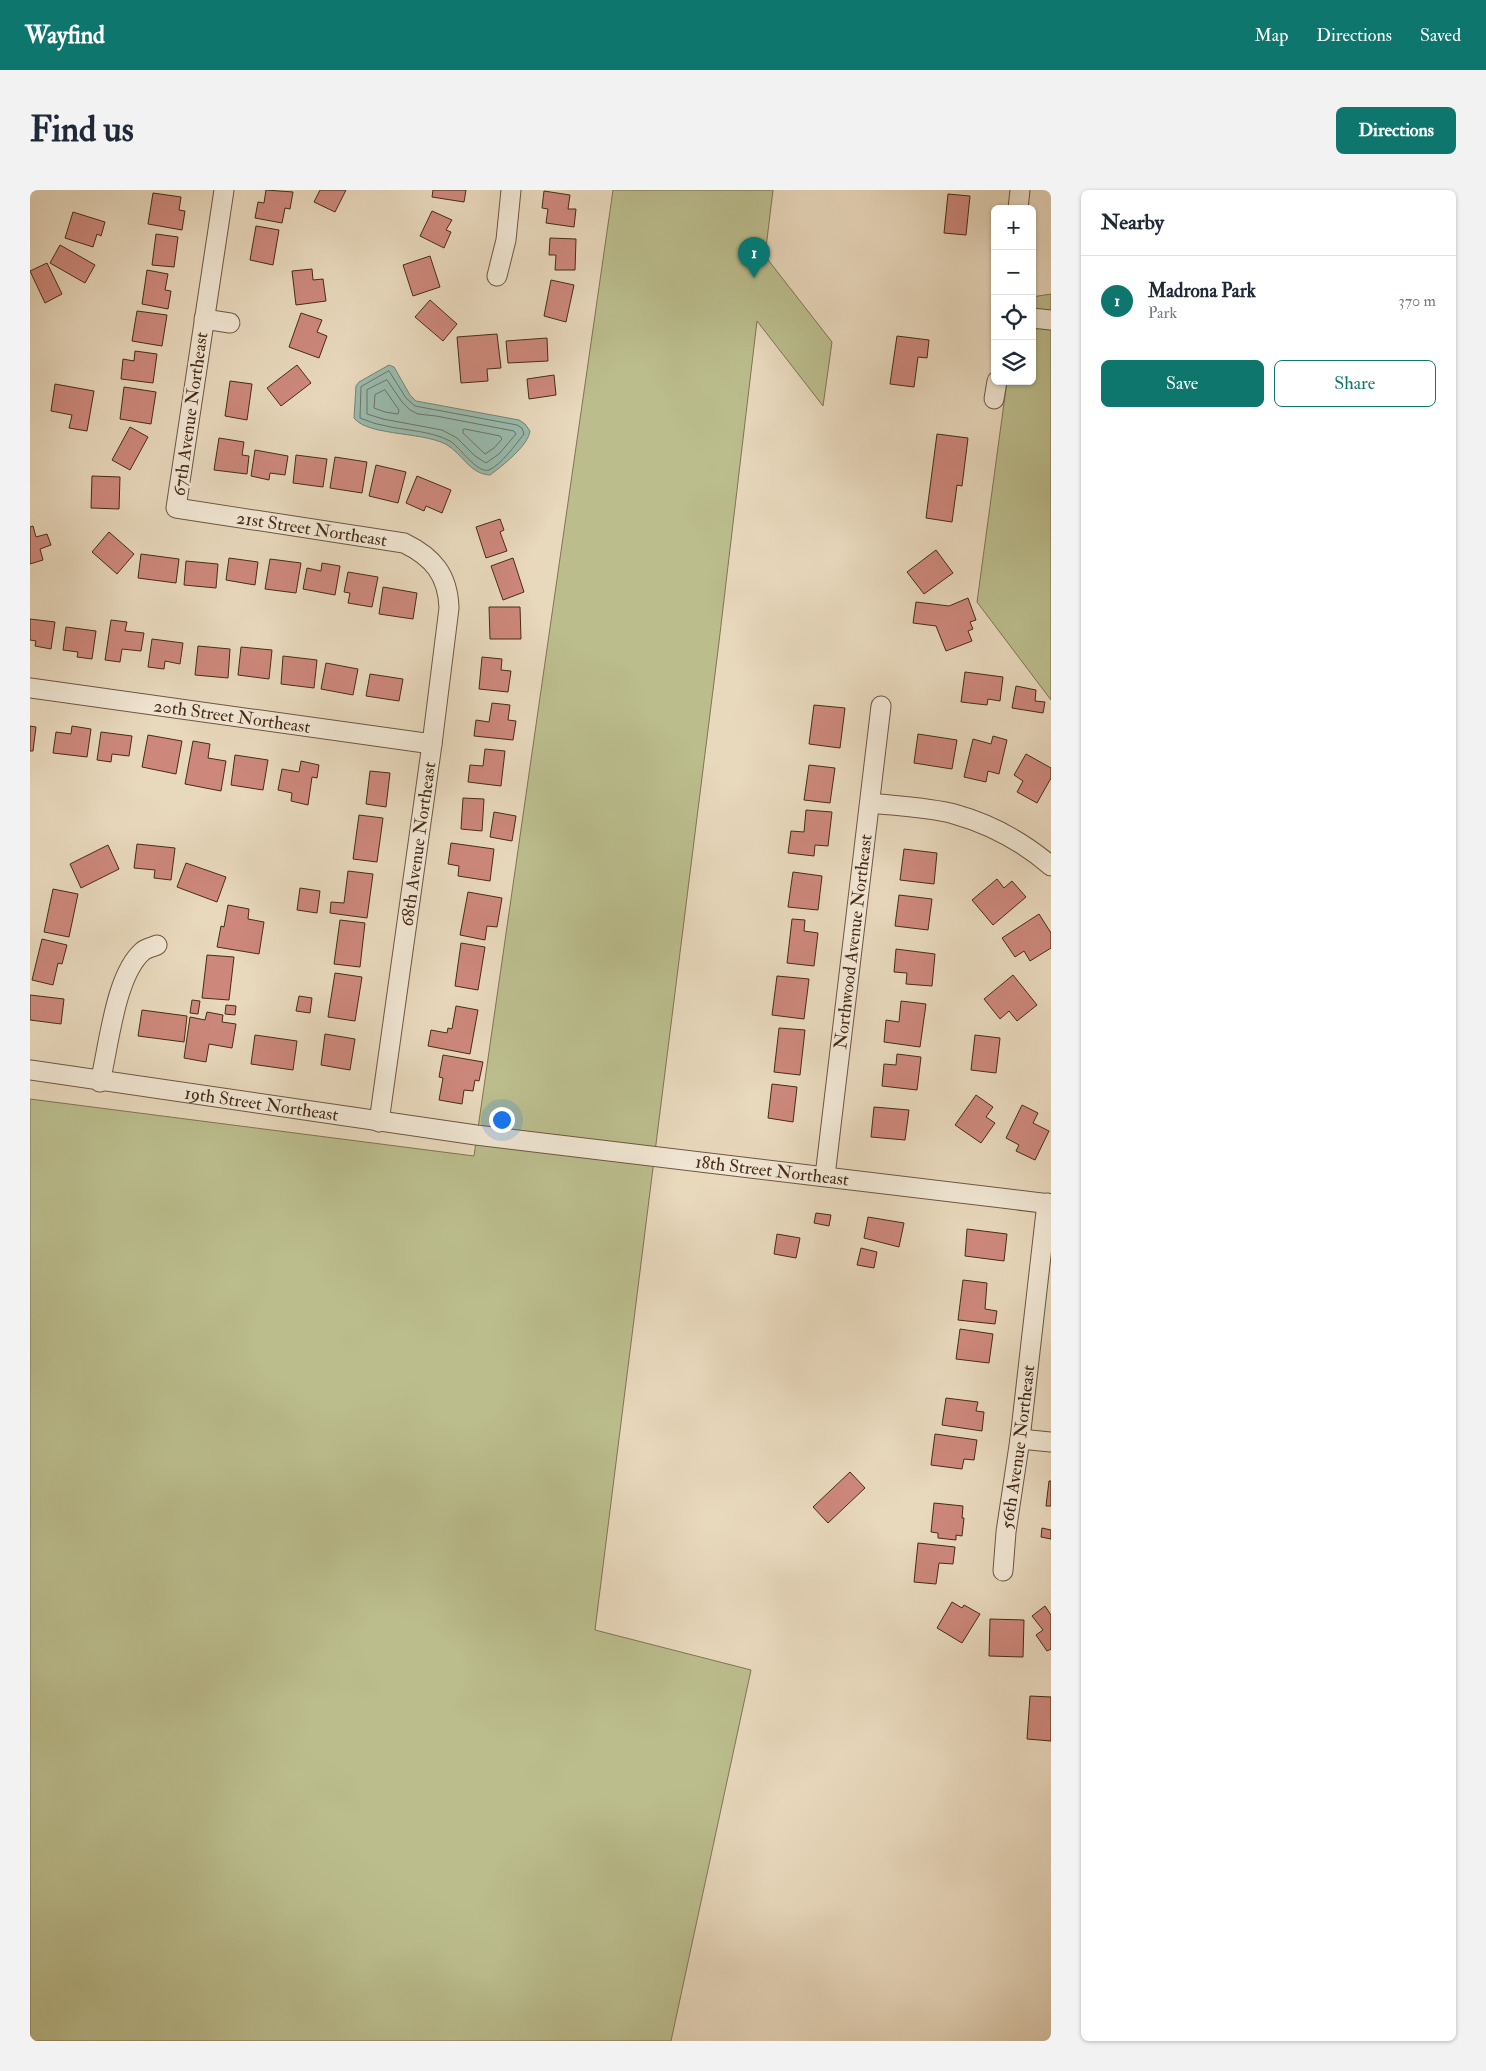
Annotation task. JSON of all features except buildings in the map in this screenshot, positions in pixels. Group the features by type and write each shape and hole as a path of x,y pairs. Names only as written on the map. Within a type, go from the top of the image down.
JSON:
{"street":[{"name":"67th Avenue Northeast","path":"176,508 224,190"},
{"path":"497,276 506,240 511,190"},
{"path":"1018,205 1020,190"},
{"path":"1036,318 1051,320"},
{"name":"67th Avenue Northeast","path":"204,319 230,323"},
{"name":"21st Street Northeast","path":"176,508 404,544 428,558 437,569"},
{"name":"68th Avenue Northeast","path":"379,1122 432,744 449,608 446,584 437,569"},
{"name":"20th Street Northeast","path":"30,688 432,744"},
{"name":"Northwood Avenue Northeast","path":"825,1176 881,706"},
{"path":"870,803 952,813 994,828 1035,853 1051,866"},
{"path":"100,1082 121,986 128,971 144,951 157,945"},
{"name":"19th Street Northeast","path":"30,1070 100,1082 493,1137"},
{"name":"18th Street Northeast","path":"493,1137 1049,1204"},
{"name":"56th Avenue Northeast","path":"1003,1572 1006,1532 1020,1439 1049,1204"},
{"path":"1020,1439 1051,1442"}],"green space":[{"path":"613,190 773,190 765,256 832,342 823,406 757,321 719,642 595,1630 751,1670 671,2041 30,2041 30,1099 474,1156"},
{"path":"1051,294 1051,700 977,602 1006,385 1036,385 1036,296"}],"water":[{"path":"389,365 394,367 410,395 416,401 519,420 530,431 525,443 490,475 478,472 455,451 441,442 429,438 385,431 361,424 354,418 356,386 359,382"}],"place":[{"name":"Madrona Park","path":"754,278"}]}
